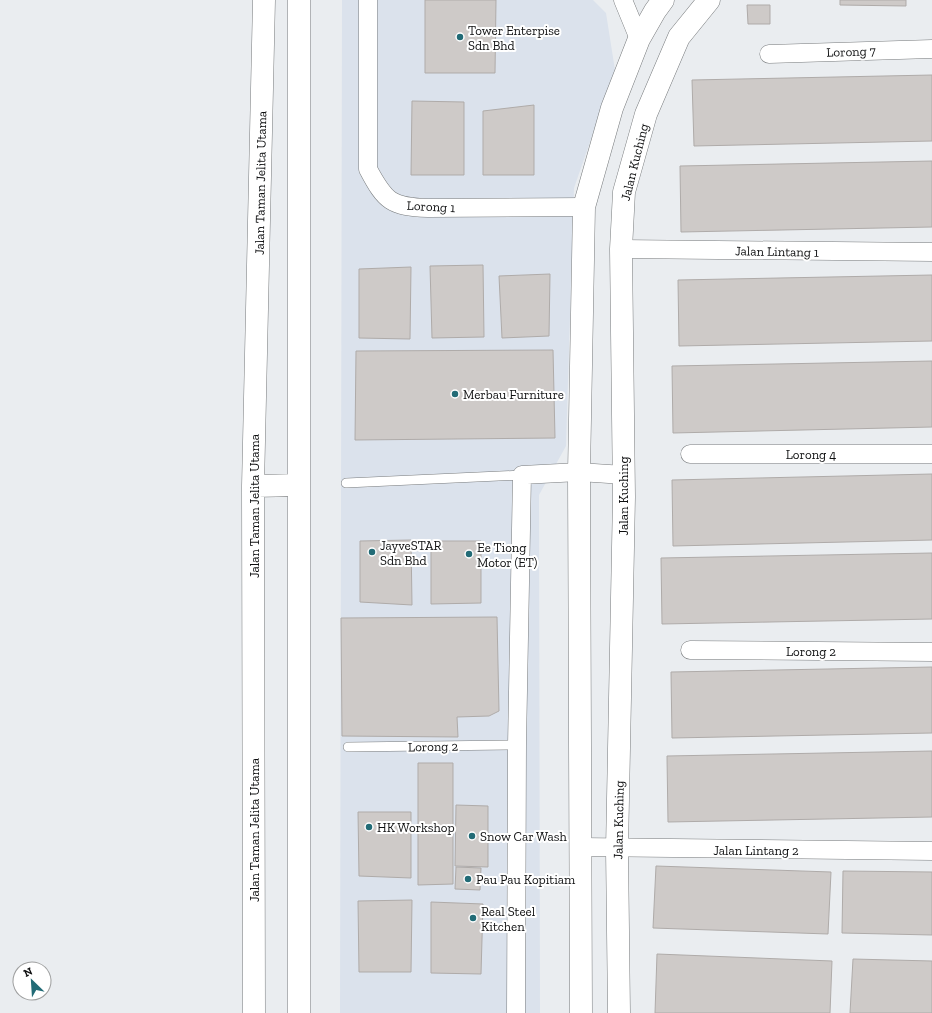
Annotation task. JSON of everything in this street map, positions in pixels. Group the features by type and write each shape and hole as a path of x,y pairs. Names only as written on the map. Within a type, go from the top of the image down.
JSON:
{"street":[{"name":"Jalan Taman Jelita Utama","path":"254,1013 253,486 264,0"},
{"path":"299,0 299,1013"},
{"name":"Lorong 1","path":"368,0 368,168 378,187 388,199 406,207 428,208 584,207"},
{"path":"623,0 639,39"},
{"path":"581,1013 579,472 584,207 612,108 639,39 655,11 664,0"},
{"name":"Jalan Kuching","path":"619,1013 617,849 624,475 621,249 624,192 646,114 679,37 709,0"},
{"name":"Lorong 7","path":"770,54 932,49"},
{"name":"Jalan Lintang 1","path":"621,249 932,252"},
{"name":"Lorong 4","path":"690,454 932,454"},
{"path":"516,1013 517,745 522,475 579,472 624,475"},
{"path":"253,486 299,485"},
{"name":"Lorong 2","path":"690,650 932,652"},
{"name":"Jalan Lintang 2","path":"580,847 617,849 932,851"}],"lane":[{"path":"346,483 522,475"},
{"name":"Lorong 2","path":"348,747 517,745"}],"shaded area":[{"path":"342,0 593,0 606,13 615,70 574,188 566,446 539,495 540,1013 340,1013"}],"building":[{"name":"Tower Enterpise Sdn Bhd","path":"425,0 496,0 495,73 425,73"},
{"path":"840,0 906,0 906,6 840,5"},
{"path":"747,5 770,5 770,24 748,24"},
{"path":"932,75 932,141 694,146 692,80"},
{"path":"412,101 464,102 464,175 411,175"},
{"path":"534,105 534,175 483,175 483,111"},
{"path":"932,161 932,227 681,232 680,166"},
{"path":"483,265 484,337 432,338 430,266"},
{"path":"411,267 410,339 359,338 359,269"},
{"path":"550,274 549,336 502,338 499,276"},
{"path":"932,275 932,341 679,346 678,280"},
{"name":"Merbau Furniture","path":"553,350 555,438 355,440 356,351"},
{"path":"932,361 932,427 673,433 672,366"},
{"path":"932,474 932,540 673,546 672,480"},
{"path":"411,540 412,605 360,602 360,541"},
{"path":"431,541 481,541 481,603 431,604"},
{"path":"932,553 932,619 662,624 661,558"},
{"path":"497,617 499,711 489,716 457,717 458,737 342,736 341,618"},
{"path":"932,667 932,733 672,738 671,672"},
{"path":"932,751 932,817 668,822 667,756"},
{"path":"418,763 453,763 453,884 418,885"},
{"name":"Snow Car Wash","path":"456,805 488,806 488,867 455,866"},
{"path":"358,812 411,812 411,878 359,876"},
{"path":"656,866 831,872 828,934 653,928"},
{"name":"Pau Pau Kopitiam","path":"456,867 481,868 480,890 455,889"},
{"path":"843,871 932,872 932,935 842,933"},
{"path":"412,900 411,972 359,972 358,901"},
{"path":"431,902 483,904 481,974 431,973"},
{"path":"657,954 832,961 830,1013 655,1013"},
{"path":"853,959 932,961 932,1013 850,1013"}],"place":[{"name":"Tower Enterpise Sdn Bhd","path":"460,37"},
{"name":"Merbau Furniture","path":"455,394"},
{"name":"JayveSTAR Sdn Bhd","path":"372,552"},
{"name":"Ee Tiong Motor (ET)","path":"469,554"},
{"name":"HK Workshop","path":"369,827"},
{"name":"Snow Car Wash","path":"472,836"},
{"name":"Pau Pau Kopitiam","path":"468,879"},
{"name":"Real Steel Kitchen","path":"473,918"}]}
